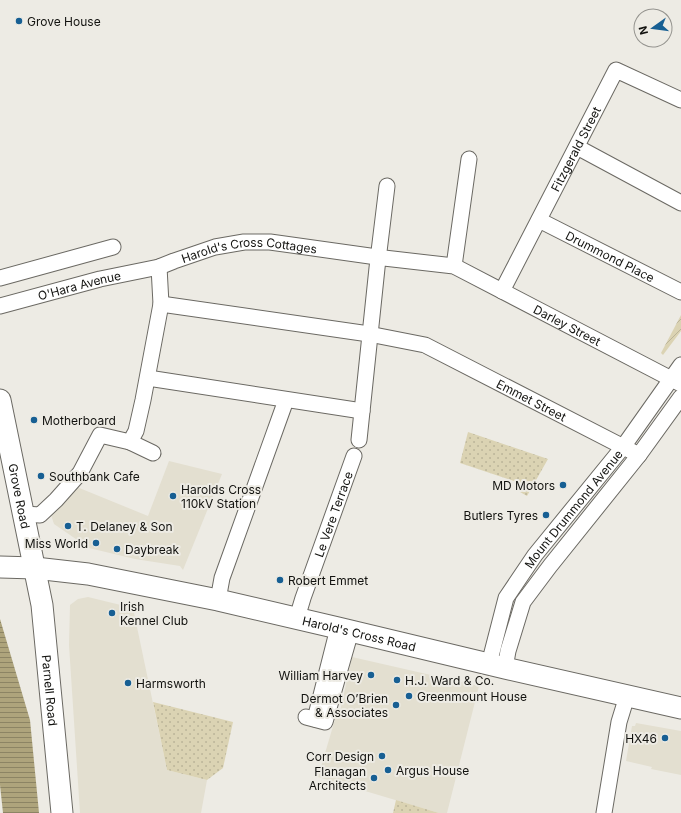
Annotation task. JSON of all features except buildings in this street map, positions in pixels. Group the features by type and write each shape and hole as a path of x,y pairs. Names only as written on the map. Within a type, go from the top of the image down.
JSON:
{"main road":[{"name":"Grove Road","path":"0,400 35,568"},
{"name":"Harold's Cross Road","path":"0,567 35,568 88,574 218,600 681,708"},
{"name":"Parnell Road","path":"35,568 42,605 62,813"}],"street":[{"name":"Fitzgerald Street","path":"502,291 616,70 681,100"},
{"path":"577,147 681,203"},
{"path":"454,266 468,159"},
{"path":"359,440 387,186"},
{"name":"Drummond Place","path":"539,220 681,292"},
{"name":"Harold's Cross Cottages","path":"159,267 215,247 244,242 270,242 378,258 454,266"},
{"path":"0,278 113,247"},
{"name":"Darley Street","path":"454,266 676,381"},
{"path":"130,442 136,431 148,378 161,304 159,267"},
{"name":"O'Hara Avenue","path":"0,306 100,279 159,267"},
{"path":"161,304 370,334"},
{"name":"Emmet Street","path":"370,334 425,345 639,455"},
{"name":"Mount Drummond Avenue","path":"497,666 506,598 535,555 676,381 681,365"},
{"path":"148,378 362,411"},
{"name":"Mount Drummond Avenue","path":"497,666 508,651 523,602 639,455 681,396"},
{"path":"218,600 222,578 286,400"},
{"path":"24,514 40,515 56,500 80,473 100,435 130,442 153,453"},
{"name":"Le Vere Terrace","path":"297,618 354,456"},
{"path":"315,720 344,629"},
{"path":"604,813 619,722 627,696"}],"shaded area":[{"path":"681,315 681,331 663,355 661,353"},
{"path":"468,432 548,459 527,496 520,492 523,484 460,463"},
{"path":"169,461 222,474 183,570 180,566 135,559 89,548 54,524 50,512 72,485 148,516"},
{"path":"88,597 133,608 167,770 207,780 201,813 80,813 69,645 70,605 78,599"},
{"path":"0,619 30,720 39,813 3,813 0,785"},
{"path":"352,657 479,686 447,813 439,813 318,777 336,716 339,716"},
{"path":"153,702 233,722 223,768 207,780 167,770"},
{"path":"636,723 681,731 681,775 651,769 652,767 626,761 632,726 635,726"},
{"path":"396,800 439,813 393,813"}],"place":[{"name":"Grove House","path":"19,21"},
{"name":"Motherboard","path":"34,420"},
{"name":"Southbank Cafe","path":"41,476"},
{"name":"MD Motors","path":"563,485"},
{"name":"Harolds Cross 110kV Station","path":"173,496"},
{"name":"Butlers Tyres","path":"546,515"},
{"name":"T. Delaney & Son","path":"68,526"},
{"name":"Miss World","path":"96,543"},
{"name":"Daybreak","path":"117,549"},
{"name":"Robert Emmet","path":"280,580"},
{"name":"Irish Kennel Club","path":"112,613"},
{"name":"William Harvey","path":"371,675"},
{"name":"H.J. Ward & Co.","path":"397,680"},
{"name":"Harmsworth","path":"128,683"},
{"name":"Greenmount House","path":"409,696"},
{"name":"Dermot O’Brien & Associates","path":"396,705"},
{"name":"HX46","path":"665,738"},
{"name":"Corr Design","path":"382,756"},
{"name":"Argus House","path":"388,770"},
{"name":"Flanagan Architects","path":"374,778"}]}
